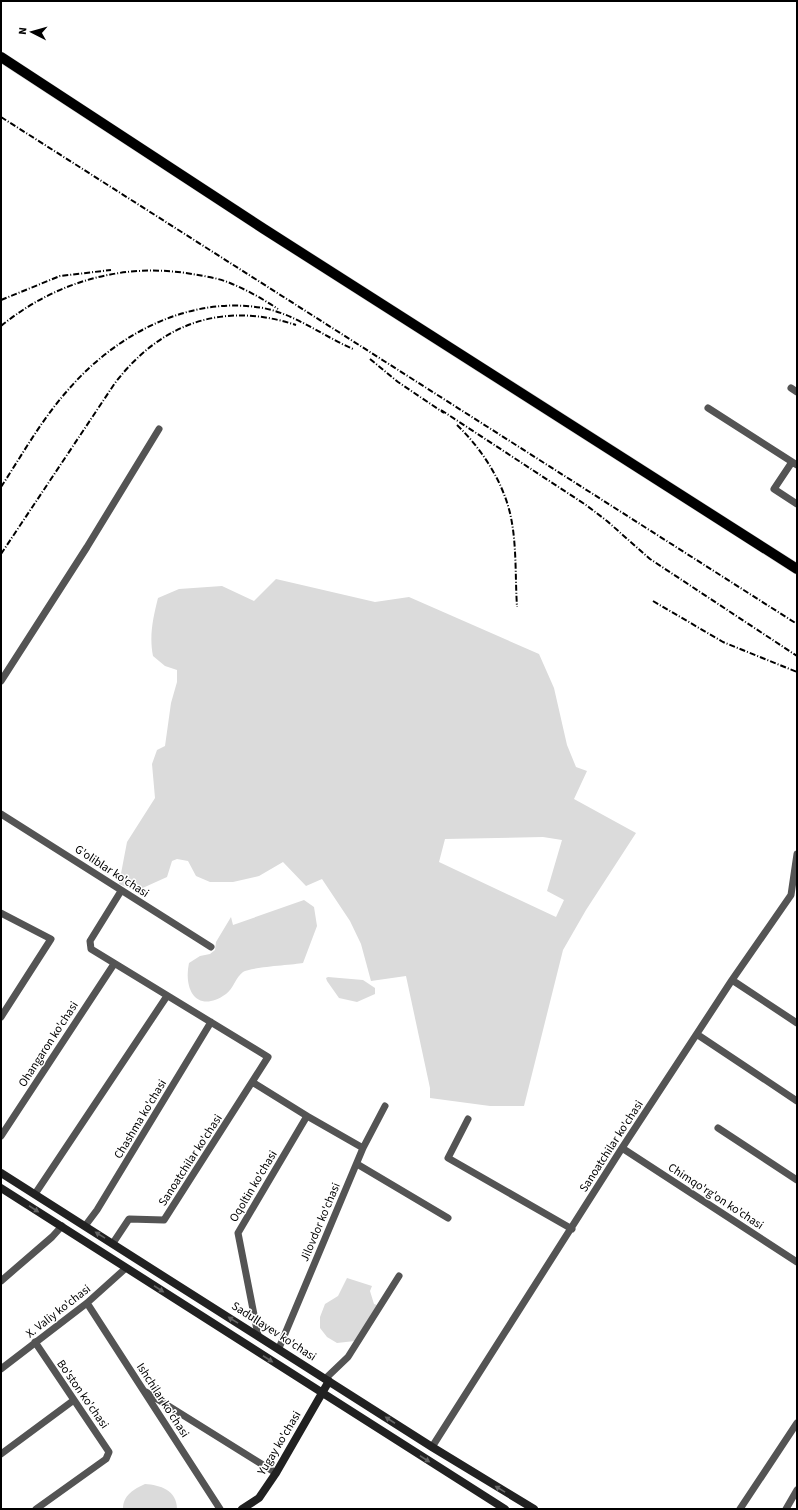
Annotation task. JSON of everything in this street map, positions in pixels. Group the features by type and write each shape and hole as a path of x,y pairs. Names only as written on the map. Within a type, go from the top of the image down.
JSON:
{"main road":[{"path":"1,57 264,229 797,569"},
{"name":"Sadullayev ko'chasi","path":"1,1173 279,1348 432,1447 534,1509"},
{"path":"1,1188 505,1509"},
{"name":"Yugay ko'chasi","path":"242,1509 259,1498 276,1473 323,1393 327,1380"}],"street":[{"path":"708,408 794,464 774,489 797,504"},
{"path":"1,681 87,547 159,430"},
{"name":"G'oliblar ko'chasi","path":"1,814 211,947"},
{"name":"Sanoatchilar ko'chasi","path":"432,1447 572,1229 622,1148 698,1035 732,980 791,895 797,854"},
{"path":"121,891 90,941 91,949 211,1022"},
{"path":"1,1016 51,939 2,916"},
{"name":"Ohangaron ko'chasi","path":"1,1136 114,964"},
{"path":"732,980 797,1023"},
{"path":"35,1194 167,996"},
{"name":"Sanoatchilar ko'chasi","path":"113,1244 129,1219 164,1220 268,1057 211,1022"},
{"name":"Chashma ko'chasi","path":"85,1226 97,1210 211,1022"},
{"path":"698,1035 797,1101"},
{"path":"252,1082 363,1148"},
{"name":"Jilovdor ko'chasi","path":"279,1348 363,1148 385,1106"},
{"name":"Oqoltin ko'chasi","path":"258,1335 238,1233 307,1116"},
{"path":"468,1119 448,1158 572,1229"},
{"path":"718,1128 797,1180"},
{"name":"Chimqo'rg'on ko'chasi","path":"622,1148 797,1262"},
{"path":"356,1164 448,1218"},
{"path":"1,1280 52,1237 62,1226"},
{"name":"X. Valiy ko'chasi","path":"1,1369 87,1304 126,1268"},
{"path":"327,1380 348,1357 399,1276"},
{"name":"Ishchilar ko'chasi","path":"87,1304 220,1509"},
{"name":"Bo'ston ko'chasi","path":"35,1342 109,1452 106,1459 36,1509"},
{"path":"144,1390 276,1473"},
{"path":"1,1454 74,1400"},
{"path":"740,1509 797,1423"},
{"path":"786,1509 797,1490"}],"shaded area":[{"path":"276,579 375,602 409,597 539,654 554,688 567,745 576,767 587,771 574,799 636,833 586,910 563,950 524,1106 490,1106 430,1098 430,1088 406,976 371,981 361,944 350,921 322,879 306,886 283,862 259,876 233,882 210,882 196,876 188,861 177,859 172,861 167,877 136,891 119,884 127,842 155,798 152,764 157,750 165,746 171,703 177,682 177,670 165,666 153,656 153,620 158,598 179,589 222,586 254,601","holes":["543,837 562,840 547,891 564,900 556,917 439,862 445,839"]},
{"path":"304,900 314,907 317,926 303,963 247,970 241,974 226,994 216,1000 208,1002 200,1000 195,996 188,982 189,963 200,956 210,954 215,950 216,942 231,917 233,925"},
{"path":"326,978 363,980 375,988 375,994 357,1002 339,998 327,981"},
{"path":"347,1278 372,1286 370,1291 374,1304 377,1305 355,1341 337,1343 327,1337 320,1328 320,1317 325,1304 338,1296"},
{"path":"145,1484 162,1487 171,1493 174,1497 177,1509 123,1509 123,1504 127,1496 133,1490"}],"railway":[{"path":"1,117 797,624"},
{"path":"1,300 60,276 111,270"},
{"path":"1,326 22,311 67,287 91,279 141,271 166,271 211,277 230,283 249,292 278,309"},
{"path":"1,487 41,425 68,390 87,370 108,352 131,336 155,324 181,314 208,308 235,306 263,308 298,320 353,349"},
{"path":"1,554 115,383 133,362 152,345 173,332 195,322 219,317 243,316 269,318 296,325"},
{"path":"370,359 398,382 444,413"},
{"path":"441,410 586,505 607,521 650,559 797,656"},
{"path":"457,425 466,434 490,465 502,489 510,513 514,536 517,607"},
{"path":"653,601 723,642 797,672"}]}
